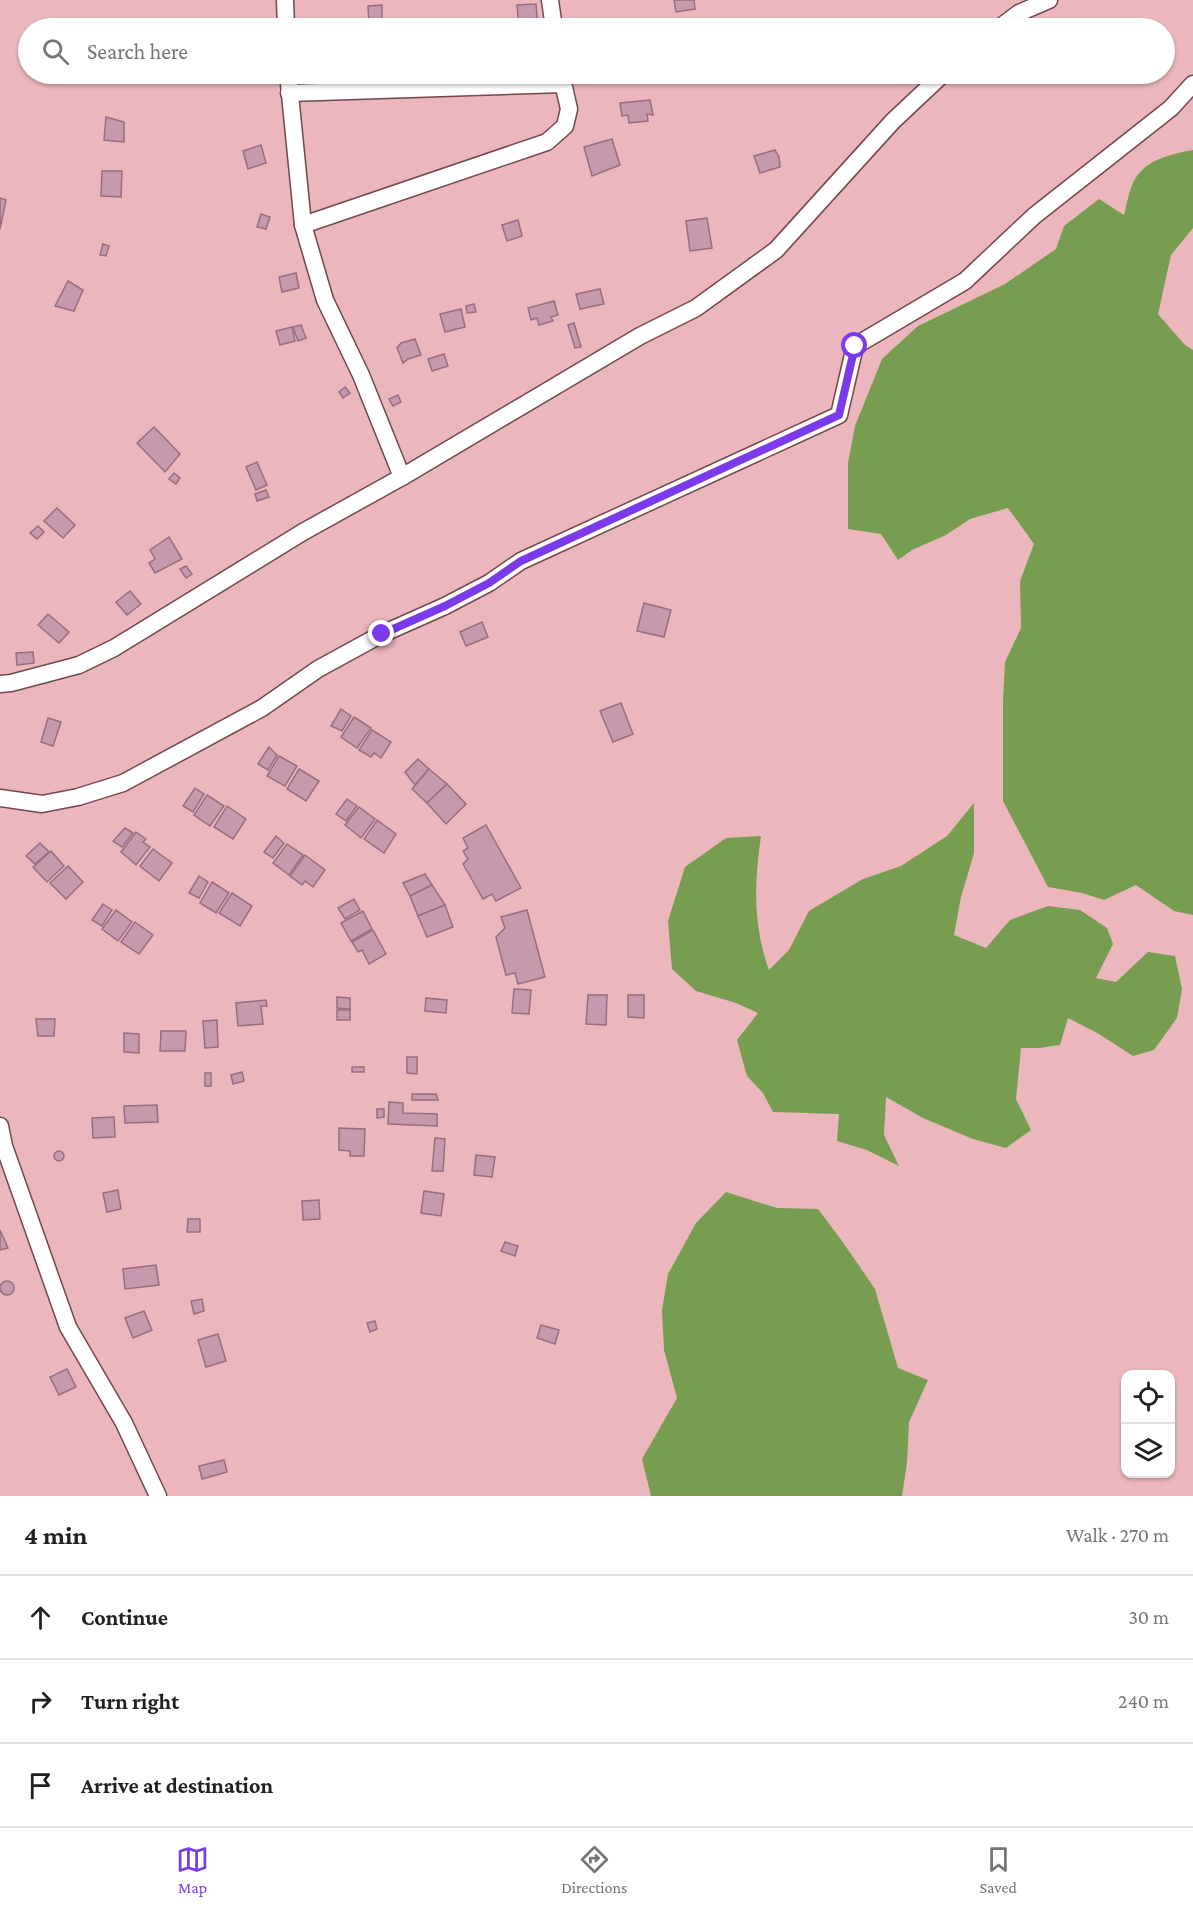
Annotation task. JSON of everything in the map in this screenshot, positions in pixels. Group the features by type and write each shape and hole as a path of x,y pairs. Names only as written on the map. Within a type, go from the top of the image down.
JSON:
{"street":[{"path":"285,0 286,18"},
{"path":"550,0 553,18"},
{"path":"1012,18 1049,0"},
{"path":"289,84 303,225 326,300 361,375 402,477"},
{"path":"289,93 464,84"},
{"path":"303,225 547,142 565,126 569,109 563,84"},
{"path":"0,684 79,665 114,648 303,532 402,477 640,336 696,308 776,250 893,121 932,84"},
{"path":"0,798 42,804 78,797 123,783 262,708 318,669 382,634 445,606 489,583 521,561 839,415 855,346 965,281 1034,216 1171,108 1193,84"},
{"path":"0,1126 4,1146 68,1327 124,1423 158,1496"}],"green space":[{"path":"1193,150 1193,228 1171,255 1158,314 1184,344 1193,350 1193,915 1174,911 1136,885 1104,900 1082,893 1048,887 1003,801 1005,662 1021,628 1020,581 1034,544 1008,508 970,519 946,535 912,550 898,560 881,534 848,529 848,463 855,426 882,359 918,326 1005,284 1056,249 1064,226 1099,199 1124,215 1131,187 1140,172 1161,158"},
{"path":"974,803 974,853 961,897 954,935 986,948 1010,920 1048,906 1080,910 1107,928 1113,944 1096,978 1116,982 1148,952 1175,956 1182,989 1177,1018 1154,1050 1133,1056 1099,1034 1068,1018 1060,1045 1021,1048 1016,1099 1031,1130 1006,1148 973,1139 923,1118 886,1097 884,1135 899,1166 867,1150 837,1141 839,1114 773,1112 763,1093 747,1076 737,1040 758,1013 736,1003 696,991 672,969 668,921 685,867 726,838 761,836 756,904 760,936 769,970 789,950 809,911 863,879 901,866 947,836"},
{"path":"726,1192 777,1208 818,1209 875,1289 898,1368 928,1380 909,1422 907,1463 902,1496 651,1496 642,1459 677,1398 664,1350 662,1310 668,1274 696,1223"}],"building":[{"path":"674,0 694,0 695,9 676,12"},
{"path":"536,4 537,18 518,18 517,5"},
{"path":"382,5 382,18 369,18 368,6"},
{"path":"650,100 653,115 647,114 648,121 629,123 628,115 622,116 620,103"},
{"path":"106,117 124,122 124,142 104,140"},
{"path":"612,139 620,165 592,176 584,147"},
{"path":"261,145 266,163 248,169 243,151"},
{"path":"775,150 779,157 780,167 760,173 754,156"},
{"path":"102,171 122,171 121,197 101,196"},
{"path":"0,198 6,200 0,229"},
{"path":"261,214 270,217 266,229 257,227"},
{"path":"707,218 712,248 690,251 686,221"},
{"path":"518,220 522,236 507,241 502,225"},
{"path":"103,244 109,246 106,256 100,255"},
{"path":"296,273 299,288 282,292 279,277"},
{"path":"68,281 83,290 74,311 55,306"},
{"path":"600,289 604,304 580,309 576,294"},
{"path":"554,301 558,315 551,317 553,321 539,325 537,318 531,320 528,308"},
{"path":"474,304 476,312 467,313 466,306"},
{"path":"461,309 465,327 445,332 440,314"},
{"path":"574,323 581,347 575,348 568,325"},
{"path":"301,325 306,338 298,341 293,327"},
{"path":"292,327 295,341 280,345 276,331"},
{"path":"415,339 421,355 403,363 397,348 401,343"},
{"path":"444,354 448,366 432,371 428,359"},
{"path":"345,387 350,393 343,398 339,392"},
{"path":"398,395 401,402 393,406 389,399"},
{"path":"154,427 180,454 165,472 137,443"},
{"path":"257,462 267,485 256,490 246,467"},
{"path":"174,473 180,478 176,484 169,479"},
{"path":"266,490 269,497 257,501 255,494"},
{"path":"57,508 75,525 63,538 44,521"},
{"path":"38,526 44,532 37,539 30,533"},
{"path":"169,537 182,559 155,573 149,563 155,559 150,550"},
{"path":"186,566 192,574 186,578 180,569"},
{"path":"130,591 141,604 127,615 116,602"},
{"path":"644,603 671,610 664,637 637,631"},
{"path":"48,614 69,632 59,643 38,625"},
{"path":"482,622 488,637 466,646 460,632"},
{"path":"33,652 34,663 17,665 16,653"},
{"path":"621,703 633,734 613,742 600,711"},
{"path":"341,709 351,716 342,731 331,726"},
{"path":"354,717 371,728 357,748 341,737"},
{"path":"48,718 61,722 53,746 41,742"},
{"path":"372,730 391,742 381,758 374,753 371,757 359,750"},
{"path":"269,747 277,755 268,770 258,764"},
{"path":"279,756 297,766 285,786 267,776"},
{"path":"418,759 429,769 415,785 405,772"},
{"path":"299,769 319,781 306,801 287,789"},
{"path":"429,769 447,784 427,803 412,789"},
{"path":"447,784 466,804 446,824 427,803"},
{"path":"195,788 204,794 193,812 183,806"},
{"path":"207,795 224,806 210,826 194,815"},
{"path":"347,799 357,806 346,821 336,814"},
{"path":"227,806 246,819 233,839 214,827"},
{"path":"359,807 375,819 361,838 345,825"},
{"path":"377,820 396,834 384,853 364,839"},
{"path":"486,825 521,888 496,901 492,894 483,899 463,864 468,859 463,851 468,848 463,838"},
{"path":"125,828 133,833 122,847 113,841"},
{"path":"136,832 146,839 143,842 150,847 136,865 121,852"},
{"path":"276,836 284,843 273,858 264,852"},
{"path":"40,843 49,852 35,864 26,856"},
{"path":"287,844 303,855 289,875 273,863"},
{"path":"153,849 172,863 159,881 140,866"},
{"path":"51,851 64,866 47,882 33,867"},
{"path":"305,855 325,870 313,887 305,881 302,885 290,876"},
{"path":"68,866 83,882 66,899 50,883"},
{"path":"425,874 432,885 410,896 403,883"},
{"path":"199,876 208,882 199,898 189,893"},
{"path":"212,882 229,893 216,913 200,903"},
{"path":"432,885 445,905 418,916 410,896"},
{"path":"232,893 252,906 240,926 219,913"},
{"path":"354,899 360,910 345,919 338,908"},
{"path":"103,904 112,910 102,926 92,920"},
{"path":"445,905 453,927 427,937 418,916"},
{"path":"116,910 132,922 118,941 102,929"},
{"path":"527,910 545,977 518,984 515,973 506,975 496,937 505,928 501,917"},
{"path":"363,911 372,929 351,941 341,923"},
{"path":"135,922 153,935 139,954 121,942"},
{"path":"373,930 386,954 369,964 362,950 358,952 352,942"},
{"path":"514,989 531,990 529,1014 512,1013"},
{"path":"588,995 607,995 606,1025 586,1024"},
{"path":"628,995 644,995 644,1018 628,1017"},
{"path":"337,997 350,998 350,1009 337,1008"},
{"path":"426,998 447,1000 446,1013 425,1011"},
{"path":"266,1000 267,1006 261,1006 263,1024 238,1026 236,1003"},
{"path":"337,1010 350,1010 350,1020 337,1020"},
{"path":"36,1019 55,1019 54,1036 38,1036"},
{"path":"217,1020 218,1047 205,1048 203,1021"},
{"path":"161,1031 186,1031 185,1051 160,1051"},
{"path":"124,1033 139,1034 139,1053 124,1052"},
{"path":"407,1057 417,1057 417,1074 407,1073"},
{"path":"352,1067 364,1067 364,1072 352,1072"},
{"path":"242,1072 244,1081 233,1084 231,1075"},
{"path":"205,1073 211,1073 211,1086 205,1086"},
{"path":"412,1094 436,1094 438,1100 412,1100"},
{"path":"389,1102 403,1103 403,1113 437,1114 437,1126 388,1124"},
{"path":"157,1105 158,1122 125,1123 124,1106"},
{"path":"377,1109 384,1109 384,1117 377,1118"},
{"path":"114,1117 115,1137 93,1138 92,1118"},
{"path":"339,1128 365,1129 364,1156 350,1156 350,1151 339,1150"},
{"path":"435,1138 445,1139 443,1171 432,1171"},
{"path":"59,1151 64,1156 59,1161 54,1156"},
{"path":"476,1155 495,1157 492,1177 474,1175"},
{"path":"118,1190 121,1209 107,1212 103,1193"},
{"path":"424,1191 444,1194 441,1216 421,1213"},
{"path":"319,1200 320,1219 303,1220 302,1201"},
{"path":"188,1219 200,1219 200,1232 187,1232"},
{"path":"0,1230 8,1248 0,1250"},
{"path":"505,1242 518,1246 515,1256 501,1251"},
{"path":"156,1265 159,1285 125,1289 123,1269"},
{"path":"4,1281 10,1281 14,1288 10,1295 4,1295 0,1291 0,1285"},
{"path":"202,1299 204,1311 194,1314 191,1301"},
{"path":"144,1311 152,1330 133,1338 125,1318"},
{"path":"375,1321 377,1329 370,1332 367,1323"},
{"path":"541,1325 559,1330 555,1344 537,1338"},
{"path":"218,1334 226,1361 206,1367 198,1340"},
{"path":"67,1369 76,1387 59,1395 50,1377"},
{"path":"224,1460 227,1472 202,1479 199,1466"}],"route":[{"path":"382,634 445,606 489,583 521,561 839,415 855,346"}]}
